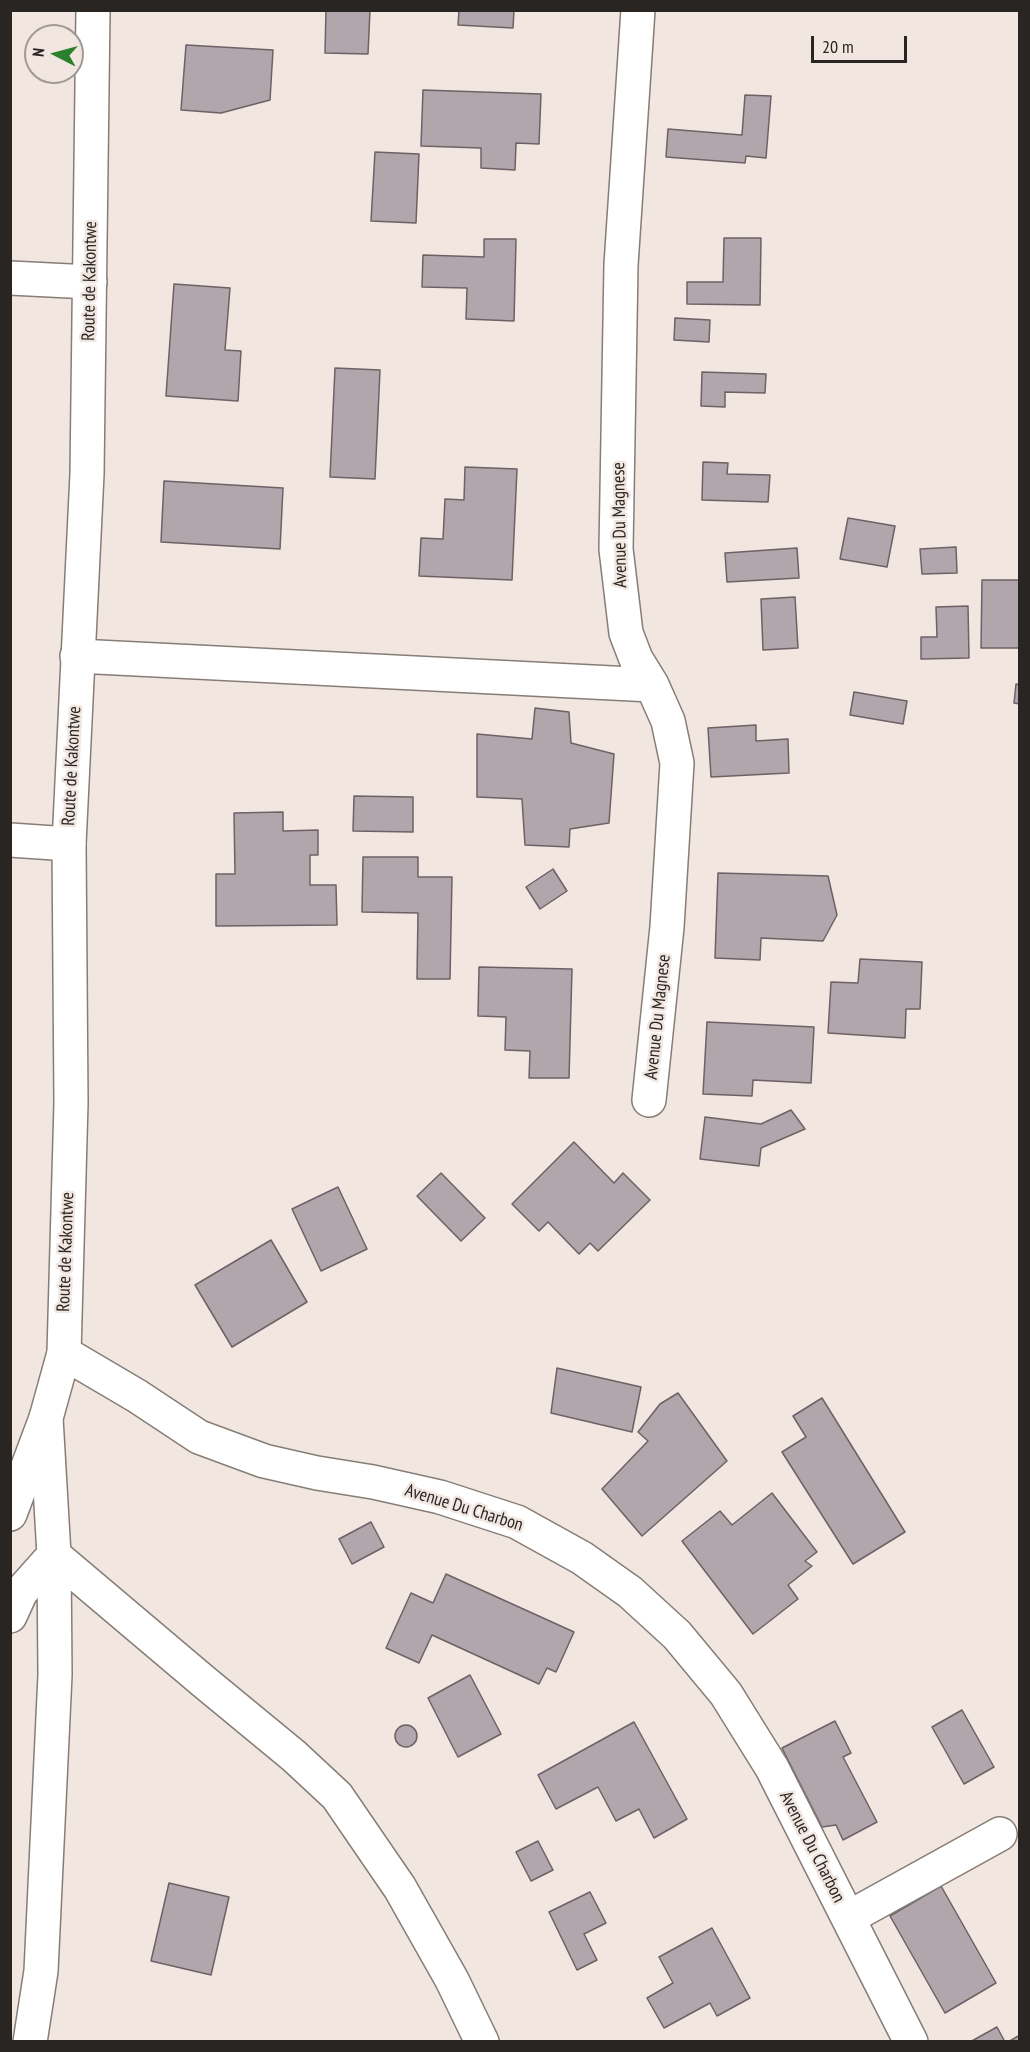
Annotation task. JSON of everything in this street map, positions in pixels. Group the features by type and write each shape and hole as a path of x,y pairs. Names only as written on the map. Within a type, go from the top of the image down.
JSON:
{"street":[{"name":"Route de Kakontwe","path":"10,1514 46,1418 64,1353 71,1102 69,844 87,474 93,10"},
{"name":"Avenue Du Magnese","path":"638,10 621,265 616,549 626,633 636,659 652,685 668,721 677,763 667,927 649,1100"},
{"path":"10,278 90,282"},
{"path":"77,656 652,685"},
{"path":"10,840 69,844"},
{"name":"Avenue Du Charbon","path":"64,1353 137,1396 199,1437 264,1461 440,1497 518,1522 582,1558 630,1592 677,1635 726,1694 772,1768 911,2042"},
{"path":"30,2042 41,1971 55,1675 54,1555 46,1418"},
{"path":"10,1616 21,1592 54,1555"},
{"path":"54,1555 294,1756 338,1796 400,1888 452,1980 482,2042"},
{"path":"848,1918 1000,1834"}],"building":[{"path":"326,10 370,10 368,54 325,53"},
{"path":"459,10 514,10 513,28 458,25"},
{"path":"186,45 273,50 270,100 221,113 181,110"},
{"path":"423,90 541,94 539,144 516,143 515,170 481,168 481,148 421,146"},
{"path":"745,95 771,96 766,158 746,156 745,163 666,157 668,129 742,135"},
{"path":"375,152 419,154 416,223 371,221"},
{"path":"724,238 761,238 760,305 687,304 687,282 723,282"},
{"path":"484,239 516,239 514,321 466,319 467,288 422,287 423,255 484,257"},
{"path":"174,284 230,288 225,350 241,351 238,401 166,396"},
{"path":"675,318 710,320 709,342 674,340"},
{"path":"335,368 380,370 375,479 330,477"},
{"path":"702,372 766,374 765,393 725,392 725,407 701,406"},
{"path":"703,462 728,463 727,474 770,475 768,502 702,500"},
{"path":"465,467 517,469 512,580 419,576 421,538 443,539 445,499 464,500"},
{"path":"164,481 283,488 280,549 161,542"},
{"path":"848,518 895,526 887,567 840,559"},
{"path":"956,547 957,573 922,574 920,549"},
{"path":"797,548 799,578 727,582 725,553"},
{"path":"982,580 1020,580 1020,648 981,648"},
{"path":"795,597 798,648 763,650 761,599"},
{"path":"968,606 969,658 921,659 921,637 937,637 936,607"},
{"path":"1016,684 1020,685 1020,704 1014,703"},
{"path":"854,692 907,701 903,724 850,715"},
{"path":"535,708 569,712 571,743 614,754 609,823 570,829 569,847 525,845 522,799 477,797 477,734 532,739"},
{"path":"756,725 756,741 788,739 789,773 711,777 708,728"},
{"path":"354,796 413,797 413,832 353,831"},
{"path":"283,812 283,831 318,830 318,855 310,855 310,885 336,885 337,925 216,926 216,874 235,874 234,813"},
{"path":"363,857 418,857 418,877 452,877 450,979 417,979 418,913 362,912"},
{"path":"553,869 567,891 540,909 526,887"},
{"path":"718,873 828,876 837,915 823,941 761,938 760,960 715,958"},
{"path":"860,959 922,962 920,1009 906,1009 905,1038 828,1033 831,982 858,983"},
{"path":"479,967 572,969 569,1078 529,1078 530,1051 505,1050 506,1017 478,1016"},
{"path":"707,1022 814,1027 811,1083 753,1080 752,1096 703,1094"},
{"path":"791,1110 805,1129 761,1148 759,1166 700,1159 705,1117 761,1124"},
{"path":"574,1142 614,1183 623,1173 650,1200 598,1251 590,1243 579,1254 548,1222 539,1231 512,1204"},
{"path":"441,1173 485,1218 461,1241 417,1196"},
{"path":"338,1187 367,1249 321,1271 292,1209"},
{"path":"271,1240 307,1302 232,1347 195,1285"},
{"path":"557,1368 641,1387 632,1432 551,1413"},
{"path":"678,1393 727,1461 642,1536 602,1489 648,1441 638,1432 660,1404"},
{"path":"822,1398 905,1532 853,1564 782,1452 806,1437 793,1416"},
{"path":"772,1493 817,1552 805,1561 812,1566 788,1585 798,1599 753,1634 682,1541 720,1511 732,1525"},
{"path":"371,1522 384,1547 352,1564 339,1539"},
{"path":"446,1574 574,1632 556,1672 547,1668 539,1684 432,1635 419,1663 386,1648 411,1593 433,1603"},
{"path":"470,1675 501,1734 458,1757 428,1698"},
{"path":"962,1710 994,1767 964,1784 932,1727"},
{"path":"835,1721 851,1753 843,1757 877,1822 843,1840 836,1825 822,1827 782,1748"},
{"path":"634,1722 687,1819 654,1838 639,1809 616,1821 598,1787 556,1809 538,1775"},
{"path":"406,1725 414,1728 417,1736 414,1744 406,1747 398,1744 395,1736 398,1728"},
{"path":"538,1841 553,1870 531,1881 516,1852"},
{"path":"169,1883 229,1897 211,1975 151,1961"},
{"path":"941,1886 996,1983 945,2013 890,1916"},
{"path":"590,1892 606,1923 584,1934 597,1960 577,1970 549,1912"},
{"path":"712,1928 750,1998 717,2016 710,2003 664,2028 647,1998 673,1983 659,1957"},
{"path":"997,2027 1005,2042 970,2042"},
{"path":"1020,2035 1020,2042 1008,2042"}]}
